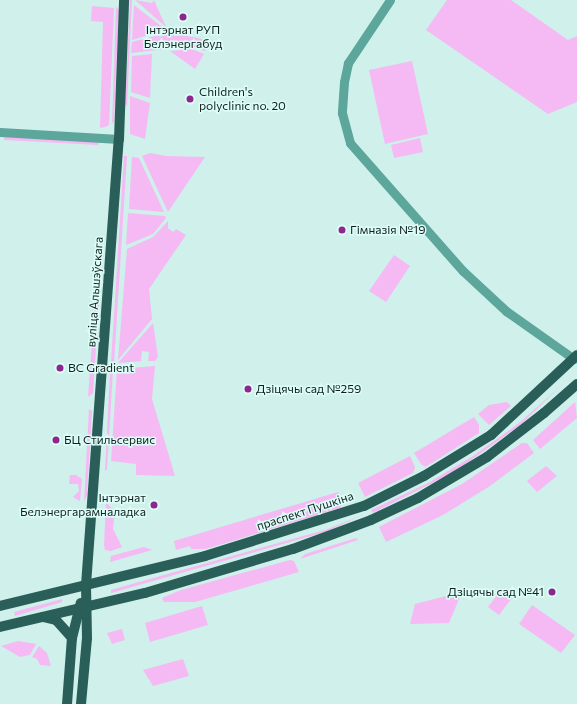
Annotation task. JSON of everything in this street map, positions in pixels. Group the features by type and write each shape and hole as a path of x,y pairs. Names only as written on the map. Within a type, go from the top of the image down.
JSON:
{"main road":[{"name":"вуліца Альшэўскага","path":"81,704 83,607 86,585 119,139 124,0"},
{"name":"праспект Пушкіна","path":"0,606 205,556 310,524 372,502 424,476 491,435 576,359"},
{"path":"0,627 40,616 145,592 293,549 372,520 418,498 487,458 575,387"},
{"name":"вуліца Альшэўскага","path":"67,704 72,638 83,607"},
{"path":"40,616 56,620 72,638"}],"street":[{"path":"390,0 348,63 344,82 342,113 350,143 463,271 506,311 576,359"},
{"path":"0,132 119,139"}],"shaded area":[{"path":"130,0 132,0 127,106 125,105"},
{"path":"135,0 152,3 154,0 166,27"},
{"path":"447,0 511,0 568,40 577,36 577,102 548,114 426,30"},
{"path":"134,5 166,30 132,40"},
{"path":"92,6 114,8 109,125 100,128 103,22 91,21"},
{"path":"116,7 119,10 114,121 112,124"},
{"path":"168,32 211,41 205,51 191,46 131,53 132,42 159,35 160,37"},
{"path":"192,49 204,54 195,69 170,51"},
{"path":"152,54 150,98 131,92 132,56"},
{"path":"412,61 428,134 385,144 369,70"},
{"path":"130,96 150,103 145,139 130,134"},
{"path":"4,137 99,142 98,145 4,140"},
{"path":"420,138 423,152 394,158 391,145"},
{"path":"150,153 166,156 205,157 168,212 142,156"},
{"path":"124,156 127,156 114,364 111,362"},
{"path":"132,157 139,158 164,212 129,209"},
{"path":"128,213 165,216 166,218 153,234 126,245"},
{"path":"168,221 168,228 173,232 176,229 186,235 149,289 152,319 118,360 127,249 153,237"},
{"path":"394,255 410,266 386,302 369,291"},
{"path":"96,289 100,289 93,393 88,397"},
{"path":"153,323 158,357 155,361 148,361 149,352 142,351 141,361 118,363"},
{"path":"155,366 152,399 175,476 136,475 136,464 111,461 117,369"},
{"path":"113,371 107,469 105,471 110,373"},
{"path":"562,385 519,426 452,473 373,513 371,510 428,483 473,456 519,423"},
{"path":"507,402 511,406 489,425 478,414 489,405"},
{"path":"575,402 577,418 540,449 533,440"},
{"path":"89,409 92,411 87,495 84,502"},
{"path":"474,417 479,425 479,433 425,467 421,464 414,453"},
{"path":"522,443 527,443 534,453 490,486 443,515 386,542 379,527 462,484"},
{"path":"410,456 415,467 413,473 365,497 358,483"},
{"path":"546,466 557,476 537,492 527,481"},
{"path":"70,475 76,475 82,479 80,501 73,497 79,491 78,484 69,484"},
{"path":"338,492 343,503 340,508 206,549 191,549 190,546 176,550 174,541"},
{"path":"106,502 115,512 113,529 122,547 111,551 105,550 104,545"},
{"path":"365,514 325,532 111,593 111,590 325,530"},
{"path":"356,538 358,540 300,559 305,554"},
{"path":"144,547 152,550 110,562 111,556"},
{"path":"290,560 294,561 299,572 195,602 164,602 162,598 181,590"},
{"path":"501,590 512,598 499,615 488,607"},
{"path":"462,592 449,623 410,624 415,604"},
{"path":"62,599 62,602 15,616 14,612"},
{"path":"532,605 575,635 561,653 519,624"},
{"path":"202,606 208,625 150,642 145,623"},
{"path":"122,629 125,640 112,644 107,633"},
{"path":"18,641 36,644 30,655 20,657 1,646"},
{"path":"39,646 47,653 51,666 40,665 37,659 32,657"},
{"path":"183,659 189,676 153,686 143,670"}],"place":[{"name":"Інтэрнат РУП Белэнергабуд","path":"183,17"},
{"name":"Children's polyclinic no. 20","path":"190,99"},
{"name":"Гімназія №19","path":"342,230"},
{"name":"BC Gradient","path":"60,368"},
{"name":"Дзіцячы сад №259","path":"248,389"},
{"name":"БЦ Стильсервис","path":"56,440"},
{"name":"Інтэрнат Белэнергарамналадка","path":"154,505"},
{"name":"Дзіцячы сад №41","path":"552,592"}]}
